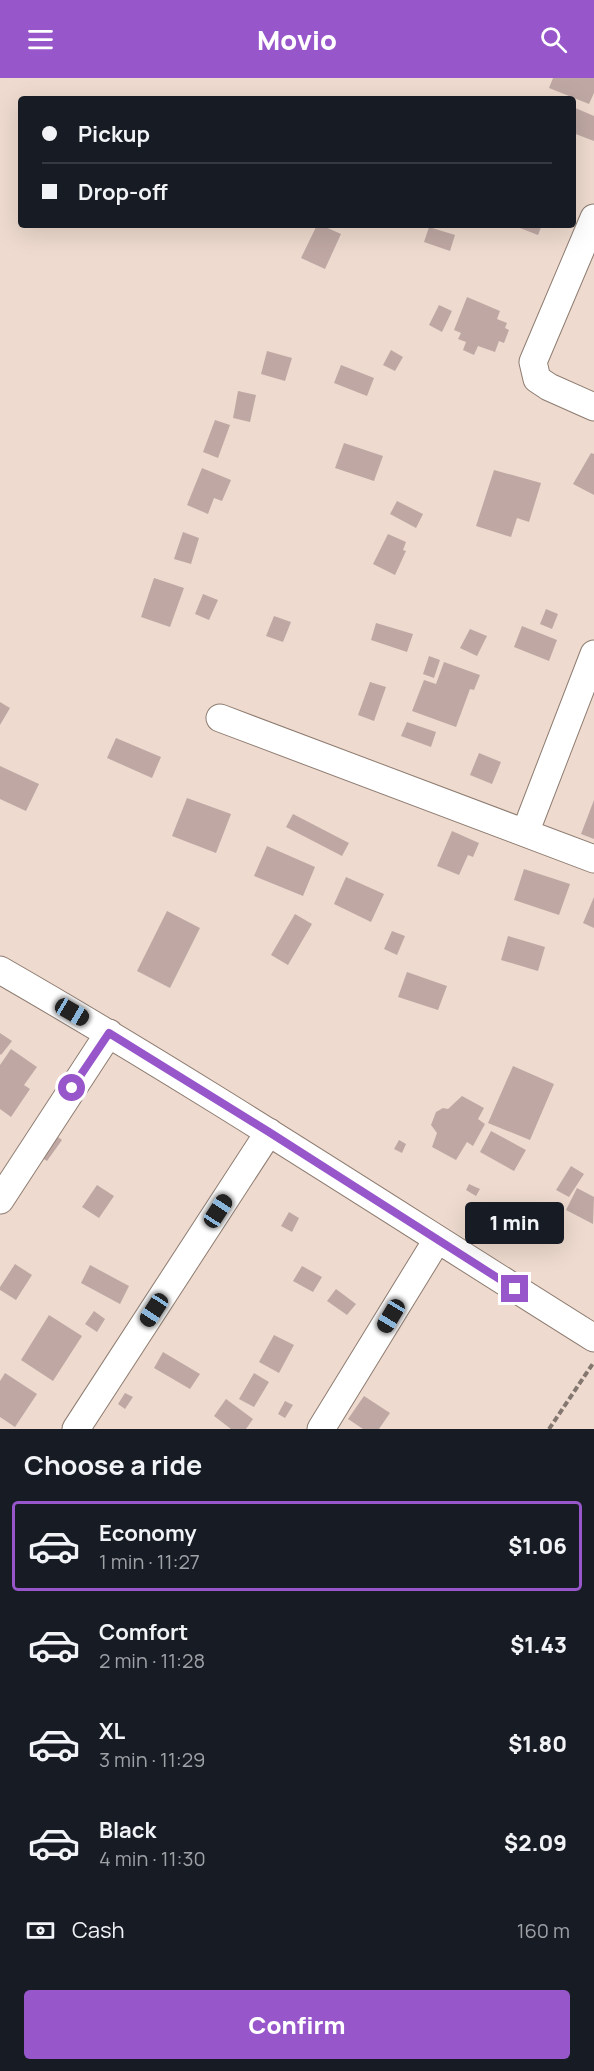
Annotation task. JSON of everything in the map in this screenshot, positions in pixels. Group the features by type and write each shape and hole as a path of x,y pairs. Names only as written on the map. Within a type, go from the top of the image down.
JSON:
{"street":[{"path":"594,218 533,362 537,379 549,387 594,407"},
{"path":"525,833 594,654"},
{"path":"220,718 594,859"},
{"path":"0,970 109,1033 269,1132 594,1338"},
{"path":"0,1200 109,1033"},
{"path":"76,1429 269,1132"},
{"path":"321,1429 437,1240"}],"path":[{"path":"549,1429 594,1362"}],"building":[{"path":"553,78 594,78 594,93 589,104 576,99 576,96 569,96 549,88"},
{"path":"576,108 594,116 594,141 576,134"},
{"path":"316,228 328,228 341,234 325,269 301,258"},
{"path":"429,228 455,235 450,251 424,242"},
{"path":"520,228 541,228 538,235"},
{"path":"467,297 500,311 497,319 507,323 505,328 509,330 504,343 499,341 495,352 478,346 474,355 463,350 466,342 458,339 461,333 454,330"},
{"path":"439,305 452,311 442,332 429,325"},
{"path":"391,350 403,357 395,371 383,365"},
{"path":"267,351 292,358 285,381 261,374"},
{"path":"341,365 374,378 367,396 334,383"},
{"path":"238,391 256,395 250,422 233,418"},
{"path":"215,420 230,425 218,458 203,452"},
{"path":"344,443 383,456 374,481 335,468"},
{"path":"591,453 594,454 594,495 573,484"},
{"path":"202,468 231,480 222,501 214,498 208,514 187,505"},
{"path":"494,470 541,483 529,522 517,518 511,537 476,526"},
{"path":"397,501 423,514 416,528 390,514"},
{"path":"183,532 199,538 191,564 174,559"},
{"path":"388,534 406,542 403,550 406,551 395,575 373,564"},
{"path":"154,578 184,588 170,627 141,617"},
{"path":"203,594 218,600 209,620 195,614"},
{"path":"546,609 558,614 552,629 540,624"},
{"path":"274,616 291,622 283,642 266,636"},
{"path":"376,623 413,634 407,652 371,640"},
{"path":"522,626 557,640 549,661 514,647"},
{"path":"470,629 487,636 477,656 460,648"},
{"path":"429,656 440,660 434,678 423,674"},
{"path":"444,662 480,675 474,690 470,689 456,727 412,711 424,680 436,684"},
{"path":"370,682 386,687 374,721 358,715"},
{"path":"0,702 10,708 0,725"},
{"path":"407,722 436,732 431,747 401,736"},
{"path":"116,738 161,757 152,778 107,758"},
{"path":"479,753 501,762 492,784 470,775"},
{"path":"0,766 39,784 26,811 0,799"},
{"path":"187,798 231,814 216,853 172,836"},
{"path":"594,800 594,839 581,834"},
{"path":"293,814 349,843 342,856 286,827"},
{"path":"452,831 479,843 473,857 468,855 459,875 437,866"},
{"path":"267,846 315,867 303,896 254,876"},
{"path":"524,869 570,884 559,915 514,900"},
{"path":"346,877 384,894 371,922 334,904"},
{"path":"594,897 594,928 583,923"},
{"path":"167,911 200,928 170,988 137,971"},
{"path":"295,914 312,924 288,965 271,955"},
{"path":"392,931 405,936 397,955 384,949"},
{"path":"508,936 545,947 538,971 501,960"},
{"path":"407,972 447,986 438,1010 398,997"},
{"path":"0,1033 12,1041 1,1055 0,1054"},
{"path":"11,1049 37,1067 24,1085 30,1089 11,1117 0,1109 0,1065"},
{"path":"513,1066 554,1084 530,1140 488,1123"},
{"path":"462,1096 484,1108 478,1119 485,1124 473,1146 467,1142 456,1160 432,1147 437,1133 431,1125 436,1112 443,1108 448,1109"},
{"path":"491,1131 526,1150 514,1171 480,1152"},
{"path":"54,1134 62,1140 47,1161 39,1156"},
{"path":"399,1140 406,1144 402,1153 394,1149"},
{"path":"571,1166 584,1174 569,1197 556,1190"},
{"path":"469,1184 480,1189 476,1196 466,1190"},
{"path":"97,1185 114,1196 99,1218 82,1207"},
{"path":"577,1188 594,1197 593,1224 566,1210"},
{"path":"289,1212 299,1218 292,1232 281,1226"},
{"path":"15,1264 32,1275 16,1300 0,1290"},
{"path":"90,1265 129,1286 120,1304 81,1283"},
{"path":"302,1266 322,1277 313,1292 293,1281"},
{"path":"336,1289 356,1304 347,1315 327,1301"},
{"path":"94,1311 105,1319 97,1332 85,1324"},
{"path":"49,1315 82,1336 53,1381 21,1360"},
{"path":"274,1335 294,1345 279,1373 259,1362"},
{"path":"163,1352 200,1374 190,1389 154,1368"},
{"path":"5,1373 37,1394 15,1427 0,1417 0,1381"},
{"path":"254,1373 269,1382 254,1407 239,1399"},
{"path":"125,1393 133,1397 125,1409 118,1404"},
{"path":"364,1396 390,1413 379,1429 363,1429 348,1419"},
{"path":"226,1399 253,1419 246,1429 231,1429 214,1416"},
{"path":"285,1401 293,1405 285,1418 278,1414"}],"route":[{"path":"72,1088 109,1033 515,1289"}]}
